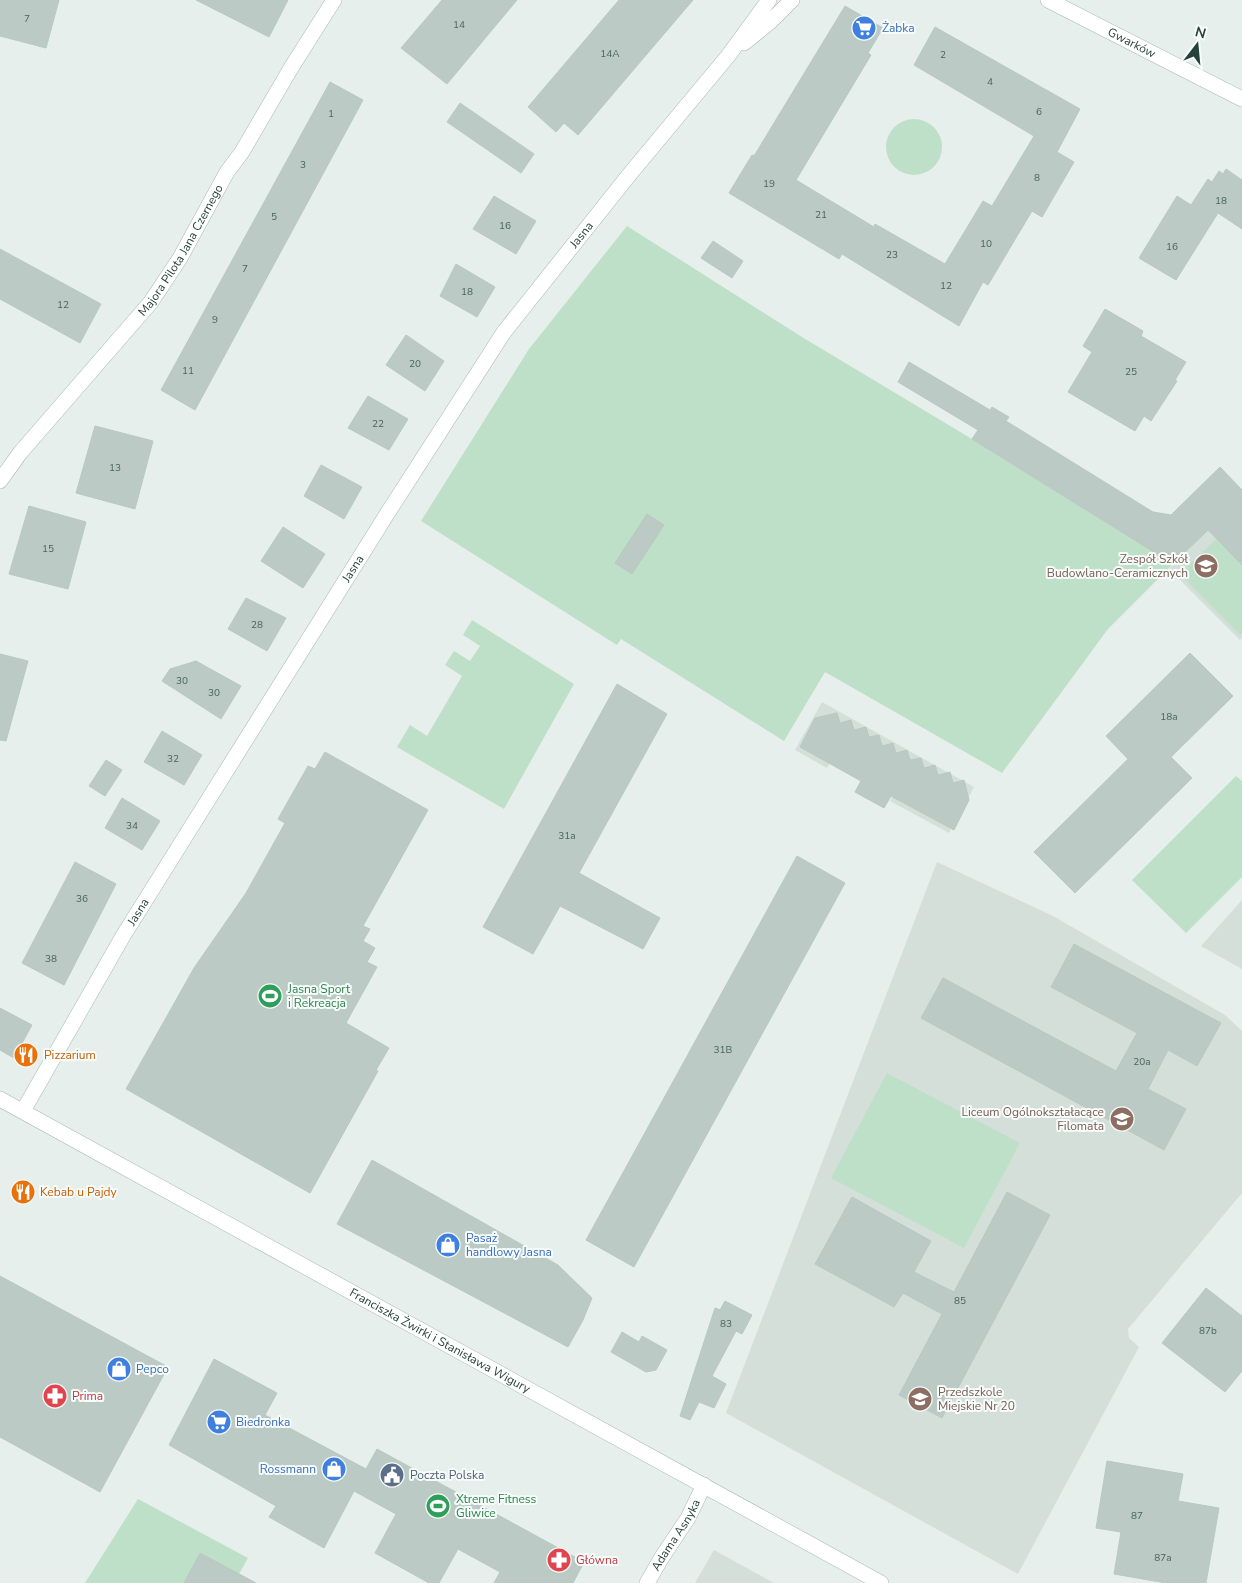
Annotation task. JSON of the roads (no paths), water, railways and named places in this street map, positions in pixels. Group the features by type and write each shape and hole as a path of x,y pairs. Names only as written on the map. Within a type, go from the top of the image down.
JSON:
{"street":[{"name":"Majora Pilota Jana Czernego","path":"0,481 20,453 151,302 180,258 227,172 242,152 291,68 334,0"},
{"name":"Jasna","path":"23,1111 128,927 387,514 504,332 728,56 769,0"},
{"name":"Jasna","path":"728,56 770,22 792,0"},
{"name":"Gwarków","path":"1048,0 1242,100"},
{"name":"Franciszka Żwirki i Stanisława Wigury","path":"0,1099 881,1583"},
{"name":"Adama Asnyka","path":"647,1583 688,1518 704,1485"}],"place":[{"name":"Żabka","path":"864,28"},
{"name":"Zespół Szkół Budowlano-Ceramicznych","path":"1206,566"},
{"name":"Jasna Sport i Rekreacja","path":"270,996"},
{"name":"Pizzarium","path":"26,1055"},
{"name":"Liceum Ogólnokształacące Filomata","path":"1122,1119"},
{"name":"Kebab u Pajdy","path":"23,1192"},
{"name":"Pasaż handlowy Jasna","path":"448,1245"},
{"name":"Pepco","path":"119,1369"},
{"name":"Prima","path":"55,1396"},
{"name":"Przedszkole Miejskie Nr 20","path":"920,1399"},
{"name":"Biedronka","path":"219,1422"},
{"name":"Rossmann","path":"334,1469"},
{"name":"Poczta Polska","path":"392,1475"},
{"name":"Xtreme Fitness Gliwice","path":"438,1506"},
{"name":"Główna","path":"559,1560"}]}
